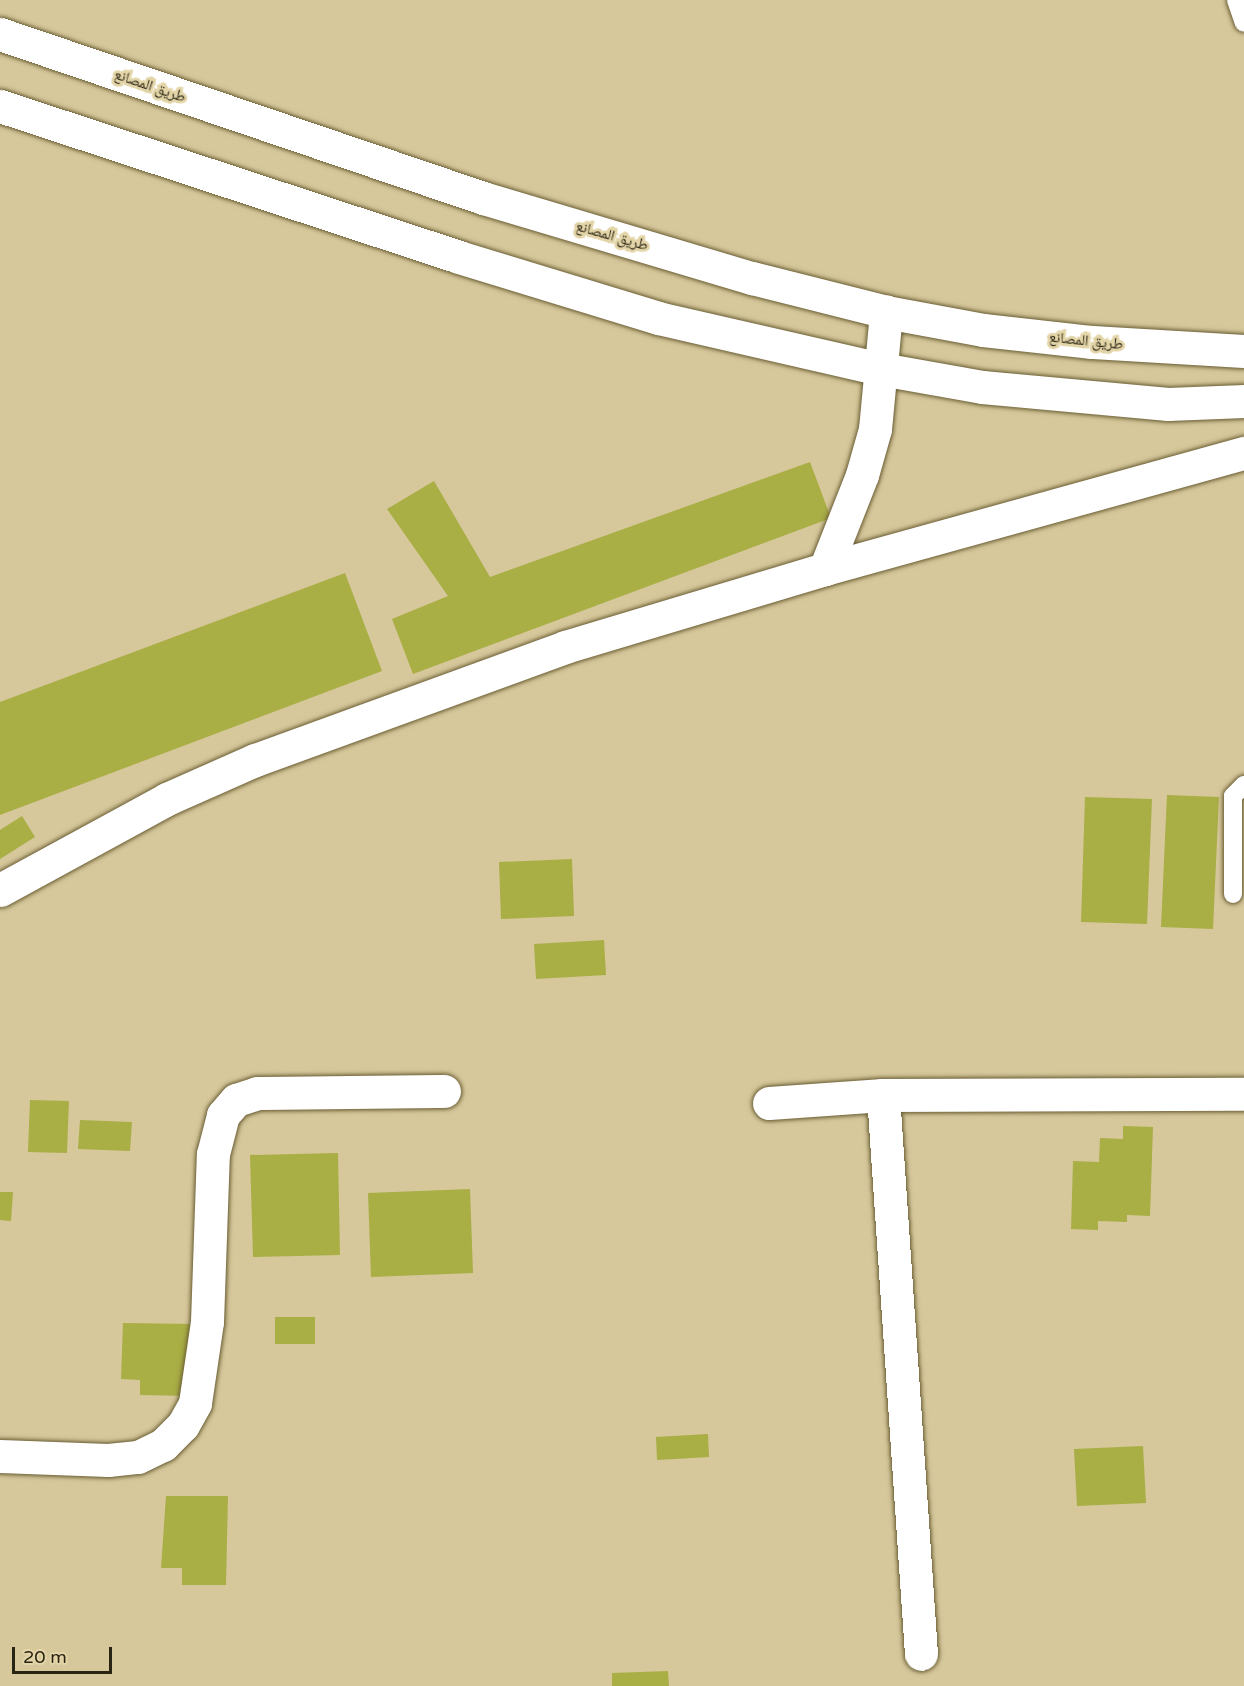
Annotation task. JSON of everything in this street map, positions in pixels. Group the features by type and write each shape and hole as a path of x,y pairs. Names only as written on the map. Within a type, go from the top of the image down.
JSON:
{"street":[{"name":"طريق المصانع","path":"0,34 483,198 752,278 886,312 983,330 1082,341 1244,351"},
{"path":"0,106 583,296 658,318 881,369 982,387 1168,404 1244,401"},
{"path":"825,569 862,475 874,429 886,312"},
{"path":"0,890 167,799 345,724 565,647 825,569 1244,453"},
{"path":"0,1456 108,1460 138,1456 163,1444 183,1425 195,1403 207,1322 213,1154 223,1115 236,1100 257,1093 444,1091"},
{"path":"769,1103 883,1095 1244,1094"},
{"path":"883,1095 921,1654"}],"lane":[{"path":"1236,0 1244,23"},
{"path":"1233,894 1233,796 1244,785"}],"building":[{"path":"810,462 831,518 413,674 392,619 448,596 387,509 434,481 490,577"},
{"path":"345,573 382,671 0,815 0,702"},
{"path":"1167,795 1219,797 1213,929 1161,927"},
{"path":"1085,797 1152,799 1147,924 1081,922"},
{"path":"22,816 35,837 0,859 0,830"},
{"path":"572,859 574,916 501,919 499,862"},
{"path":"604,940 606,975 536,979 534,944"},
{"path":"30,1100 69,1101 67,1153 28,1152"},
{"path":"80,1120 132,1122 130,1151 78,1149"},
{"path":"1123,1126 1153,1127 1150,1216 1127,1215 1127,1222 1098,1221 1098,1230 1071,1229 1073,1161 1099,1162 1100,1138 1123,1139"},
{"path":"338,1153 340,1255 253,1257 250,1155"},
{"path":"470,1189 473,1273 371,1277 368,1193"},
{"path":"0,1192 13,1192 11,1221 0,1220"},
{"path":"275,1317 315,1317 315,1344 275,1344"},
{"path":"123,1323 194,1324 192,1396 140,1395 140,1380 121,1379"},
{"path":"708,1434 709,1457 657,1460 656,1437"},
{"path":"1143,1446 1146,1503 1077,1506 1074,1449"},
{"path":"166,1496 228,1496 226,1585 182,1585 182,1568 161,1568"},
{"path":"668,1671 669,1686 612,1686 612,1673"}]}
